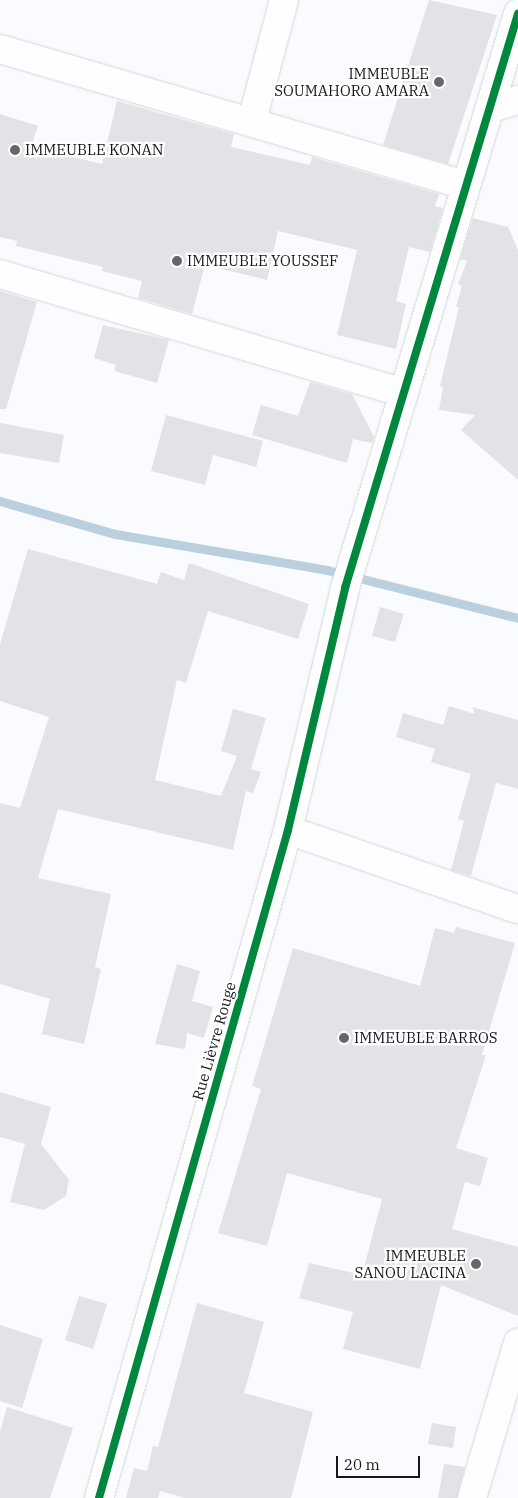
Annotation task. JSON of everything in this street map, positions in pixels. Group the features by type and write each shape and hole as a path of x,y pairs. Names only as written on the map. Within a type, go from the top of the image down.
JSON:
{"street":[{"path":"252,121 284,0"},
{"name":"Rue Lièvre Rouge","path":"99,1498 288,830 345,588 518,14"},
{"path":"0,49 252,121 465,185"},
{"path":"491,108 518,100"},
{"path":"0,274 404,393"},
{"path":"288,830 518,909"},
{"path":"472,1498 518,1343"}],"building":[{"name":"IMMEUBLE SOUMAHORO AMARA","path":"429,0 497,15 448,164 383,145"},
{"path":"117,101 234,134 231,147 310,165 312,157 439,194 435,206 443,208 430,252 409,247 396,301 406,304 396,349 337,335 357,250 278,231 267,280 205,265 192,314 138,298 142,281 102,271 103,267 16,246 17,241 0,237 0,114 38,126 31,147 102,164"},
{"path":"473,218 508,227 518,250 518,480 461,430 475,415 439,410 443,387 440,386 459,307 456,307 462,286 458,284 467,261 460,259"},
{"path":"0,291 37,302 6,409 0,409"},
{"path":"103,325 169,340 157,383 114,371 116,365 94,358"},
{"path":"310,382 352,394 374,437 372,443 353,439 347,463 252,435 261,405 298,416"},
{"path":"166,415 263,441 256,467 213,455 205,485 151,471"},
{"path":"0,423 64,435 59,463 0,453"},
{"path":"28,549 157,584 161,572 184,580 189,563 309,604 298,639 208,611 186,683 177,680 155,780 221,796 237,756 221,751 233,709 266,718 251,769 261,772 253,793 246,791 233,850 58,809 38,878 111,894 95,967 101,969 84,1044 42,1034 50,999 0,984 0,803 20,808 49,717 0,701 0,644"},
{"path":"380,607 404,614 395,642 372,636"},
{"path":"449,706 475,714 472,707 518,720 518,789 496,783 471,876 451,870 464,821 458,819 471,774 431,762 435,749 396,737 403,713 443,725"},
{"path":"456,927 515,943 482,1055 486,1055 456,1148 488,1158 480,1186 465,1182 452,1229 518,1247 518,1316 441,1285 420,1369 343,1349 353,1312 299,1298 309,1263 362,1275 382,1199 287,1173 267,1246 218,1233 261,1089 252,1086 293,948 420,986 435,928 454,933"},
{"path":"177,964 200,971 192,1001 213,1007 204,1038 187,1033 185,1049 155,1044"},
{"path":"0,1092 51,1107 41,1144 69,1180 66,1196 44,1210 10,1202 25,1144 0,1137"},
{"path":"79,1296 107,1304 93,1349 65,1340"},
{"path":"197,1303 264,1322 244,1393 313,1412 291,1498 185,1498 160,1491 158,1498 126,1498 134,1468 147,1471 153,1446 158,1447"},
{"path":"0,1325 43,1339 22,1408 0,1401"},
{"path":"7,1407 73,1428 50,1498 0,1498 0,1432"},
{"path":"432,1423 456,1427 453,1448 428,1444"},
{"path":"444,1464 465,1467 457,1498 438,1498"}],"waterway":[{"path":"0,501 115,534 327,570 518,618"}],"cycle path":[{"path":"99,1498 288,830 345,588 518,14"}],"place":[{"name":"IMMEUBLE SOUMAHORO AMARA","path":"439,82"},
{"name":"IMMEUBLE KONAN","path":"15,150"},
{"name":"IMMEUBLE YOUSSEF","path":"177,261"},
{"name":"IMMEUBLE BARROS","path":"344,1038"},
{"name":"IMMEUBLE SANOU LACINA","path":"476,1264"}]}
